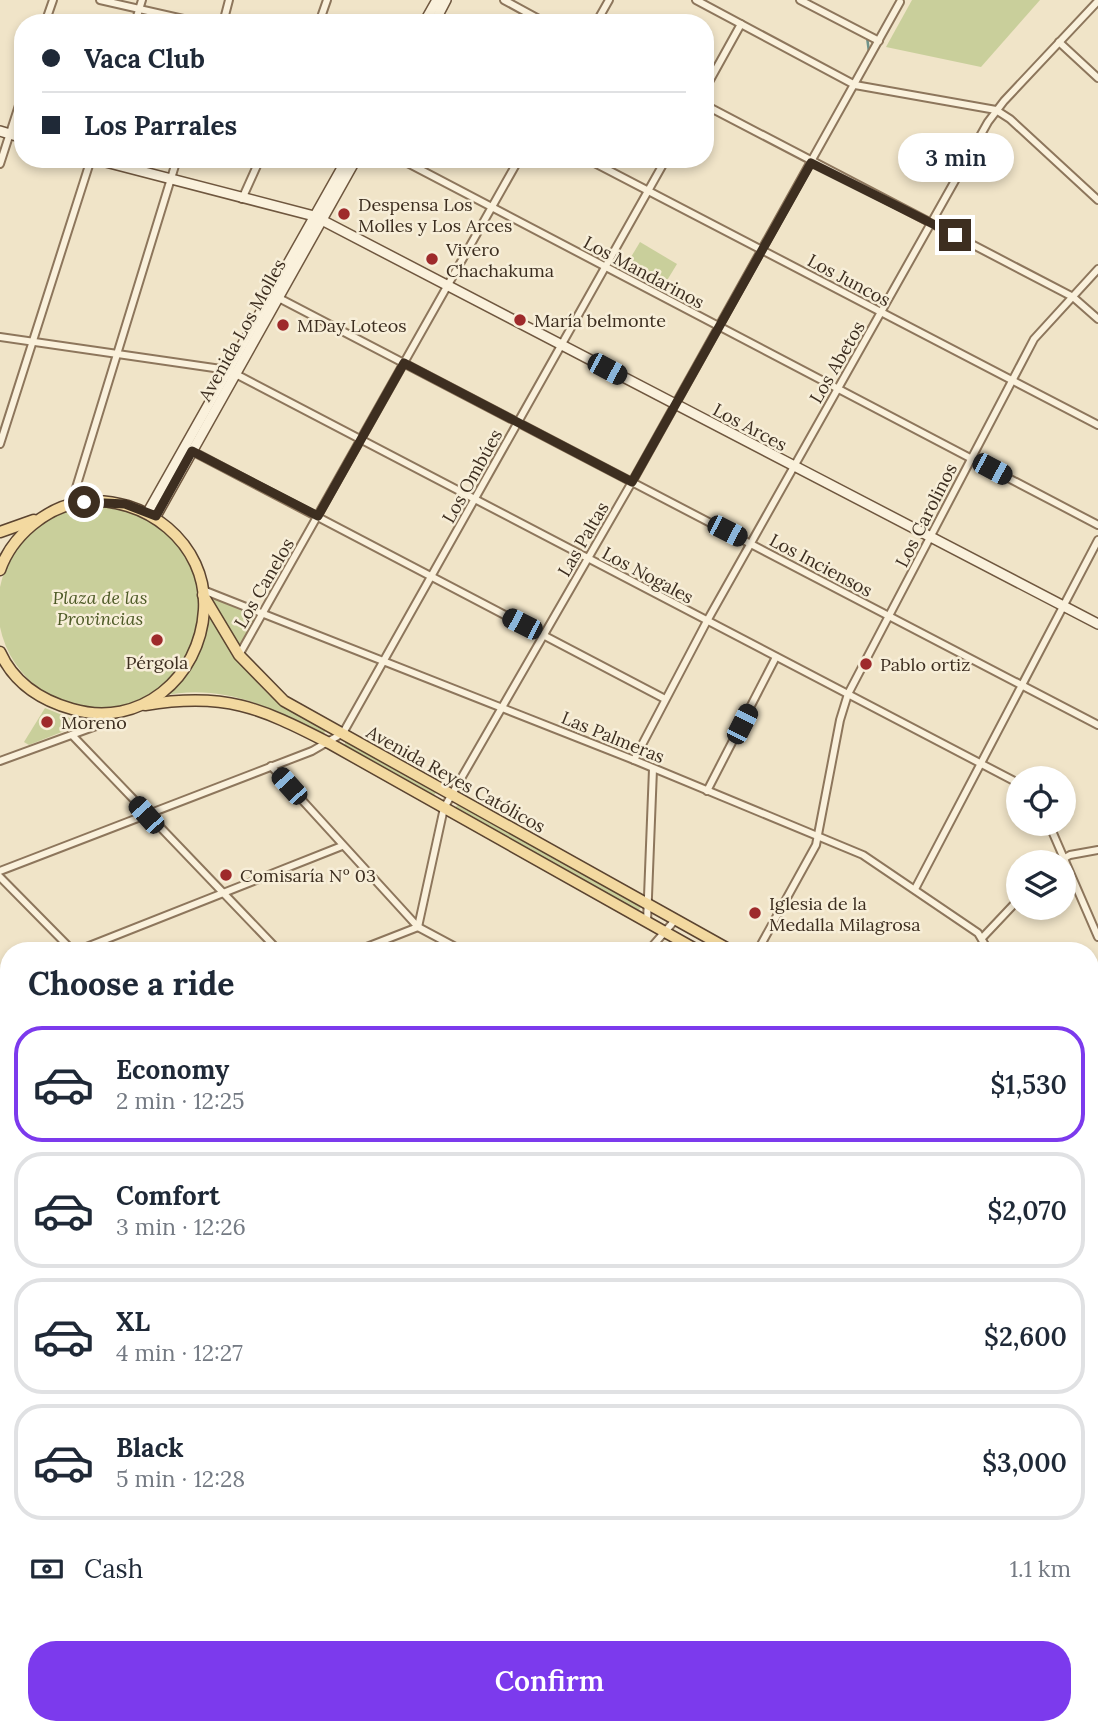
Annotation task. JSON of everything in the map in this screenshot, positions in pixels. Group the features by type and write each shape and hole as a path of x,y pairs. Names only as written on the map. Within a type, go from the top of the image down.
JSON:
{"main road":[{"path":"0,532 71,504 113,502 152,514"},
{"name":"Avenida Reyes Católicos","path":"152,514 182,544 203,592 239,655 284,701 716,942"},
{"path":"0,570 11,546 40,517"},
{"path":"145,705 164,691 190,659 201,631 203,592"},
{"path":"0,653 17,678 33,693 68,708 102,714"},
{"name":"Avenida Reyes Católicos","path":"102,714 187,698 238,704 274,716 329,743 682,942"}],"street":[{"path":"100,0 158,14"},
{"path":"138,14 142,0"},
{"path":"503,0 529,14"},
{"path":"696,0 855,85 996,110 1010,119 1098,200"},
{"path":"800,0 879,41"},
{"name":"Los Abetos","path":"634,760 707,621 996,110 1098,1"},
{"name":"Las Paltas","path":"418,927 444,808 632,482 900,2"},
{"path":"714,73 741,24"},
{"path":"1059,42 1098,78"},
{"path":"714,110 811,163 1073,297 1098,319"},
{"path":"0,164 5,132 14,112"},
{"path":"0,444 89,168"},
{"name":"Los Arces","path":"128,168 318,218 1098,624"},
{"path":"71,504 174,168"},
{"path":"242,199 256,168"},
{"name":"Avenida Los Molles","path":"318,218 342,168"},
{"name":"Avenida Los Molles","path":"152,514 318,218 350,168"},
{"name":"Los Mandarinos","path":"417,168 1098,525"},
{"name":"Los Canelos","path":"239,655 514,168"},
{"name":"Los Juncos","path":"604,168 1098,425"},
{"name":"Los Ombúes","path":"343,733 661,168"},
{"name":"Los Carolinos","path":"763,942 807,865 819,836 840,720 848,694 1034,339 1098,269"},
{"name":"Los Inciensos","path":"274,296 1098,725"},
{"path":"0,337 232,372"},
{"name":"Los Nogales","path":"232,372 1006,777"},
{"path":"189,449 665,699"},
{"path":"915,889 1098,540"},
{"name":"Las Palmeras","path":"203,592 264,612 819,836 873,860 984,937"},
{"path":"707,791 776,657"},
{"path":"0,761 96,726 102,714"},
{"path":"0,871 329,743 343,733"},
{"path":"72,735 270,942"},
{"path":"271,766 418,927 446,942"},
{"path":"646,922 653,769"},
{"path":"100,942 342,846"},
{"path":"1076,855 1098,850"},
{"path":"0,877 64,942"},
{"path":"1076,886 1098,937"},
{"path":"986,942 984,937 1006,913"},
{"path":"656,942 676,919"},
{"path":"380,942 418,927"}],"green space":[{"path":"912,0 1040,0 981,67 886,47"},
{"path":"640,242 677,264 666,282 628,262"},
{"name":"Plaza de las Provincias","path":"79,508 119,508 138,513 155,523 171,535 183,551 193,568 198,587 198,627 193,646 183,663 171,679 155,691 138,701 119,706 79,706 60,701 43,691 27,679 15,663 5,646 0,627 0,587 5,568 15,551 27,535 43,523 60,513"},
{"path":"214,596 258,613 241,646 238,647 213,600"},
{"path":"207,607 254,679 280,704 326,730 323,735 266,707 226,695 184,693 162,696 184,672"},
{"path":"45,708 72,719 77,726 29,745 24,742"},
{"path":"346,741 437,791 433,797 343,748"},
{"path":"458,803 642,905 638,912 454,811"}],"waterway":[{"path":"858,72 869,52 867,37"}],"place":[{"name":"Despensa Los Molles y Los Arces","path":"344,214"},
{"name":"Vivero Chachakuma","path":"432,259"},
{"name":"María belmonte","path":"520,320"},
{"name":"MDay Loteos","path":"283,325"},
{"name":"Pérgola","path":"157,640"},
{"name":"Pablo ortiz","path":"866,664"},
{"name":"Moreno","path":"47,722"},
{"name":"Comisaría Nº 03","path":"226,875"},
{"name":"Iglesia de la Medalla Milagrosa","path":"755,913"}],"route":[{"path":"84,502 125,504 156,516 192,451 318,516 404,363 632,482 811,163 955,235"}]}
